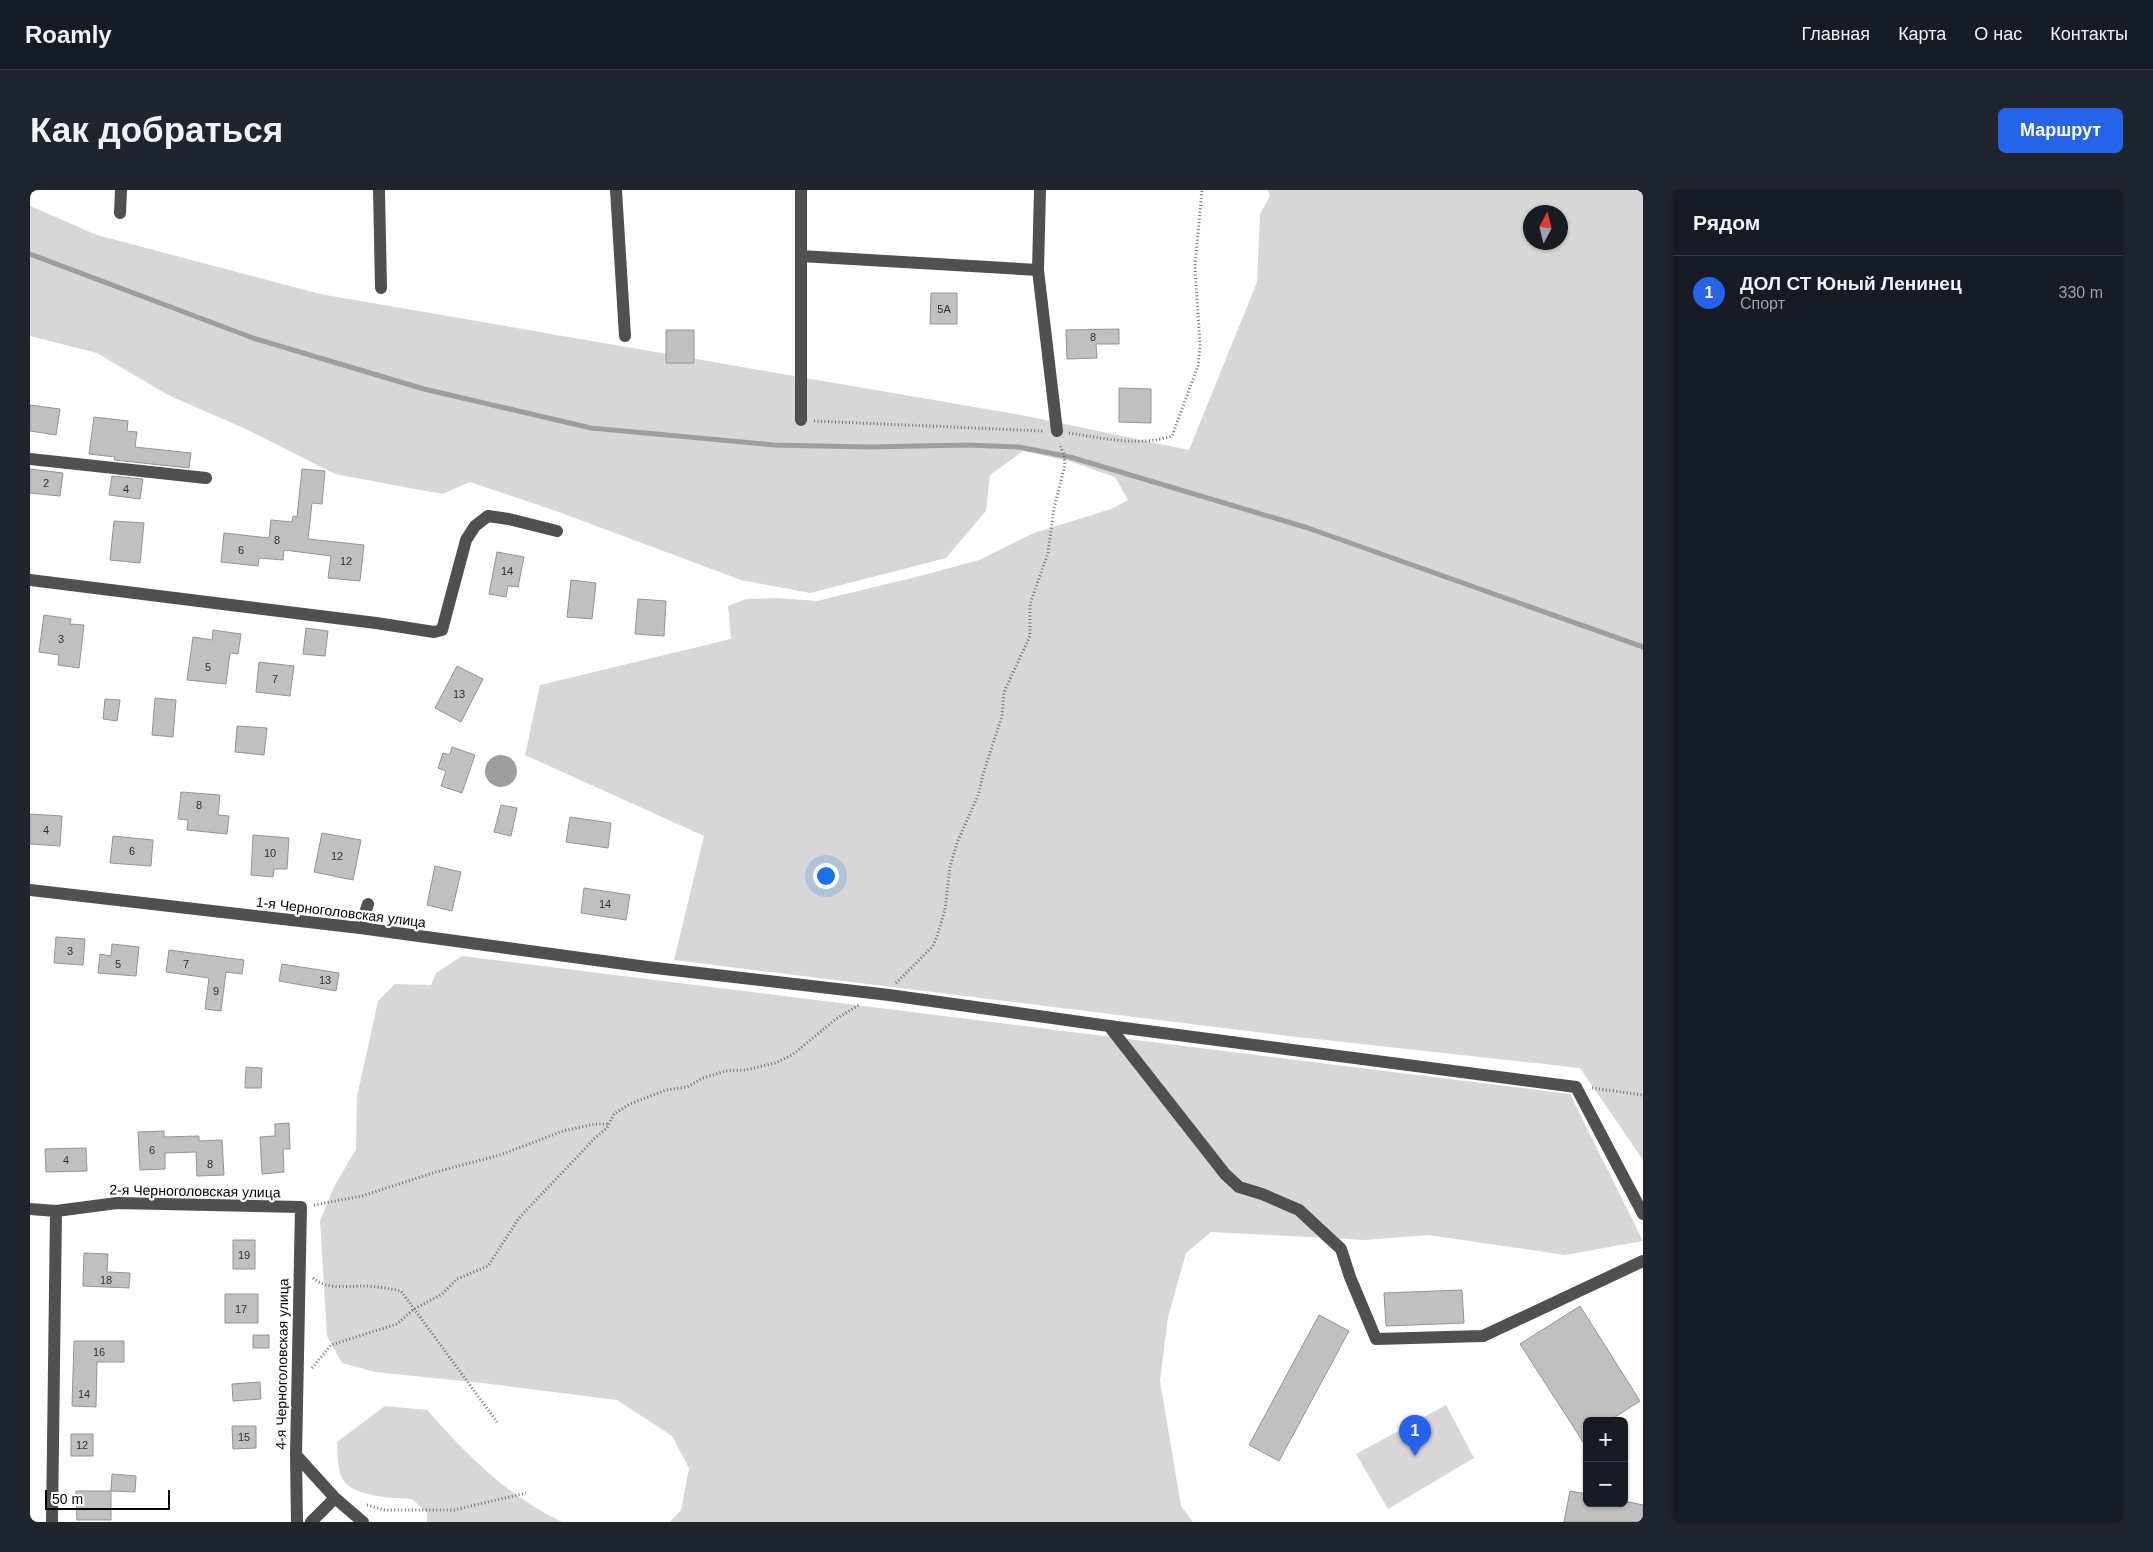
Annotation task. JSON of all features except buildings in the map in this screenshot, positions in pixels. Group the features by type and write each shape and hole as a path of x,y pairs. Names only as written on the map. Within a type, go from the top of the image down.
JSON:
{"street":[{"path":"120,190 120,213"},
{"path":"379,190 381,288"},
{"path":"616,190 624,336"},
{"path":"801,190 801,420"},
{"path":"1040,190 1038,270 1057,431"},
{"path":"801,256 1038,270"},
{"path":"30,459 206,478"},
{"path":"30,580 376,623 434,632 442,630 466,540 475,526 488,516 509,519 557,531"},
{"name":"1-я Черноголовская улица","path":"30,890 360,928 647,967 889,995 1109,1026 1576,1087"},
{"path":"360,928 368,904"},
{"path":"1109,1026 1225,1174 1239,1187 1262,1194 1300,1210 1341,1249 1350,1278 1376,1339 1483,1336 1643,1261"},
{"path":"1576,1087 1643,1214"},
{"name":"2-я Черноголовская улица","path":"30,1209 56,1211 118,1203 301,1207"},
{"name":"4-я Черноголовская улица","path":"296,1522 301,1207"},
{"path":"52,1522 56,1211"},
{"path":"296,1454 335,1498 363,1522"},
{"path":"311,1522 335,1498"}],"path":[{"path":"801,420 1057,431 1128,441 1160,440 1172,436 1198,366 1200,345 1195,267 1202,190"},
{"path":"889,995 899,979 933,946 937,936 945,910 950,867 957,843 979,793 983,774 1002,716 1004,692 1030,636 1030,604 1048,553 1054,508 1065,465 1064,454 1056,437 1057,431"},
{"path":"297,1389 331,1345 397,1324 414,1309 442,1294 458,1279 488,1266 519,1218 609,1124 614,1114 630,1104 666,1090 687,1087 703,1078 726,1071 745,1070 775,1063 792,1054 836,1019 864,1003"},
{"path":"1576,1087 1643,1095"},
{"path":"301,1207 362,1196 436,1172 500,1155 563,1131 609,1124"},
{"path":"299,1266 317,1282 333,1287 364,1286 401,1291 497,1422"},
{"path":"360,1504 385,1510 454,1510 526,1493"}],"shaded area":[{"path":"1268,190 1643,190 1643,1160 1580,1068 1288,1036 674,960 704,836 525,755 540,685 731,639 728,606 746,599 777,598 817,601 979,560 1034,533 1111,509 1128,500 1115,477 1069,461 1023,451 990,475 986,511 946,558 810,593 741,580 559,512 470,482 442,494 335,474 248,430 168,395 97,353 30,336 30,206 97,235 320,294 1026,416 1189,450 1257,282 1260,214 1270,196"},
{"path":"501,755 513,759 517,771 513,783 501,787 489,783 485,771 489,759"},
{"path":"462,956 1570,1094 1643,1241 1565,1255 1428,1235 1365,1240 1211,1232 1186,1253 1168,1317 1160,1381 1181,1506 1193,1522 670,1522 681,1510 689,1468 672,1436 617,1400 375,1372 342,1363 327,1336 320,1221 334,1187 356,1149 357,1097 378,1001 395,984 431,985 436,973"},
{"path":"1446,1405 1474,1458 1388,1509 1356,1454"},
{"path":"385,1406 427,1410 457,1443 489,1473 523,1500 562,1522 427,1522 427,1513 412,1499 373,1495 354,1489 347,1484 340,1474 337,1442"}],"waterway":[{"path":"30,254 253,338 424,389 591,428 774,445 869,447 967,445 1019,447 1070,457 1308,528 1643,647"}],"place":[{"name":"ДОЛ СТ Юный Ленинец","path":"1415,1456"}]}
